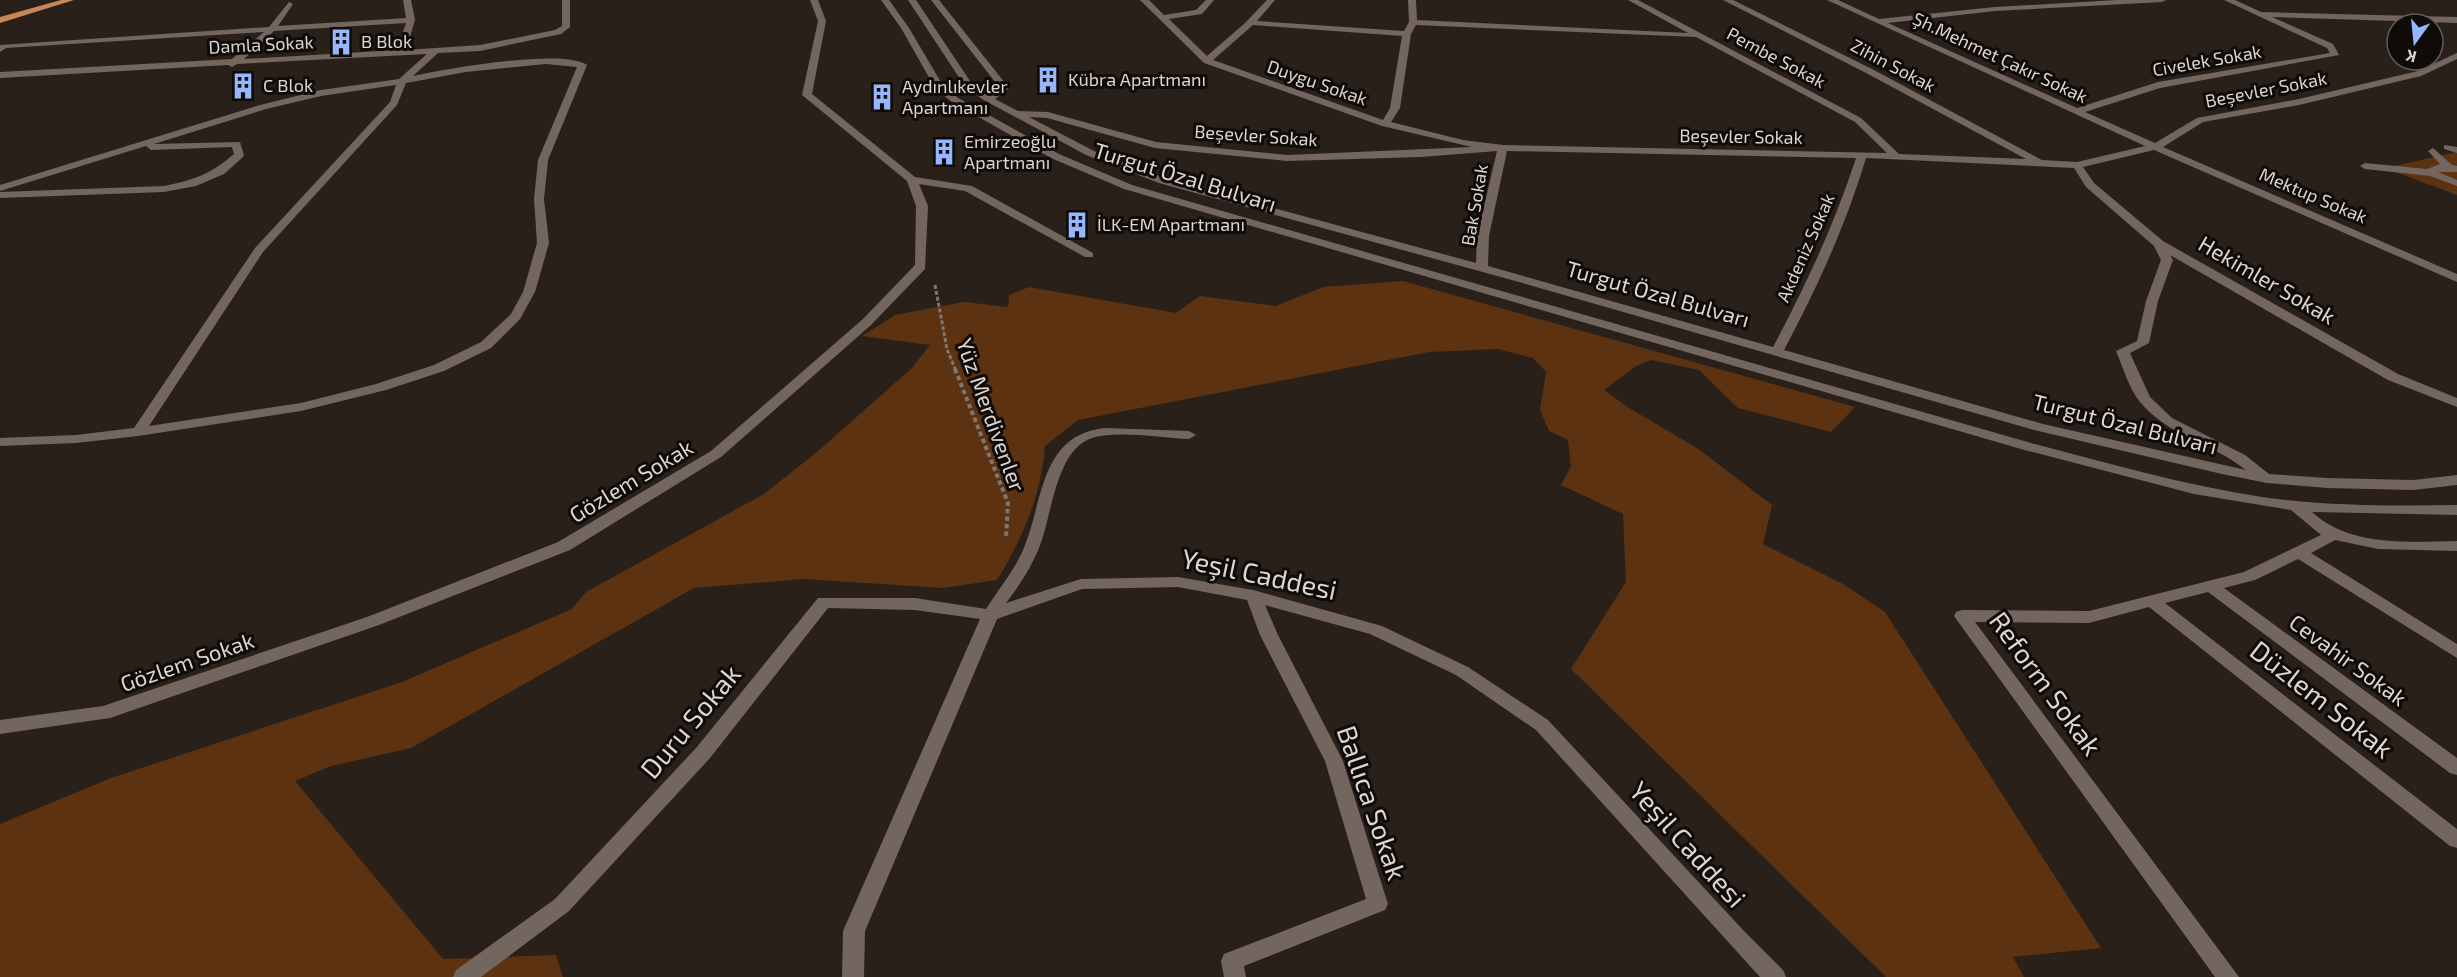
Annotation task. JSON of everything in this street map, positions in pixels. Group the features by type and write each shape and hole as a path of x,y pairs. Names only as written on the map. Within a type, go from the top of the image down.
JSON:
{"main road":[{"path":"0,10 35,0"},
{"path":"0,20 70,0"}],"street":[{"path":"400,53 411,20 407,0"},
{"name":"Damla Sokak","path":"0,75 232,64 480,48 558,32 566,27 566,0"},
{"path":"814,0 822,21 807,95 912,180 922,206 921,266"},
{"name":"Turgut Özal Bulvarı","path":"885,0 905,28 938,86 955,100 1055,156 1128,187 2026,446 2170,483 2295,506 2352,510 2457,510"},
{"name":"Turgut Özal Bulvarı","path":"912,0 967,83 989,99 1090,153 1163,181 1482,268 2039,427 2267,478 2413,485 2457,480"},
{"path":"935,0 1004,88 989,99"},
{"name":"Duygu Sokak","path":"1144,0 1207,61 1385,124 1462,143 1503,148"},
{"path":"1161,18 1198,12 1210,0"},
{"path":"1207,61 1233,36 1254,23 1271,0"},
{"path":"1385,124 1395,108 1407,34 1413,22 1412,0"},
{"name":"Pembe Sokak","path":"1632,0 1857,120 1897,157"},
{"name":"Zihin Sokak","path":"1726,0 1871,72 2043,165"},
{"name":"Şh.Mehmet Çakır Sokak","path":"1831,0 2155,147"},
{"path":"1880,21 1995,9 2162,0"},
{"path":"2228,0 2254,14 2457,20"},
{"path":"232,64 270,31 289,4"},
{"name":"Civelek Sokak","path":"2078,111 2158,85 2335,55 2330,46 2254,14"},
{"path":"0,49 4,46 270,31 411,20"},
{"path":"1413,22 1698,36"},
{"path":"1254,23 1407,34"},
{"path":"138,432 260,250 394,103 402,81 435,51"},
{"name":"Beşevler Sokak","path":"1011,112 1048,116 1155,145 1287,158 1421,154 1503,148 1862,155 2077,165 2155,147 2200,120 2299,102 2421,73 2457,56"},
{"path":"0,188 286,101 321,93 518,64 572,62 582,65 543,159 539,199 543,243 529,292 516,316 486,345 439,368 381,387 301,407 138,432 76,439 0,442"},
{"path":"0,195 164,189 192,184 220,172 239,155 236,144 130,148"},
{"name":"Mektup Sokak","path":"2155,147 2457,278"},
{"name":"Bak Sokak","path":"1482,268 1484,236 1503,148"},
{"path":"2433,151 2453,168"},
{"name":"Akdeniz Sokak","path":"1777,351 1816,278 1845,209 1862,155"},
{"name":"Hekimler Sokak","path":"2077,165 2090,184 2157,243 2393,377 2457,403"},
{"path":"2364,166 2433,173 2457,183"},
{"path":"2433,173 2432,169 2453,168"},
{"path":"912,180 968,188 1089,255"},
{"path":"2157,243 2167,260 2152,301 2143,343 2123,351 2131,372 2144,399 2166,421 2240,458 2267,478"},
{"name":"Gözlem Sokak","path":"0,727 104,713 373,621 564,546 716,454 867,322 921,266"},
{"path":"853,977 854,931 990,615 1029,556 1043,501 1064,455 1084,436 1130,431 1189,435"},
{"name":"Turgut Özal Bulvarı","path":"2295,506 2331,534 2383,544 2418,547 2457,546"},
{"name":"Reform Sokak","path":"2228,977 1962,616 2089,617 2153,603 2249,576 2326,540 2331,534"},
{"path":"2298,552 2457,652"},
{"name":"Yeşil Caddesi","path":"990,615 1081,584 1178,582 1253,596 1377,630 1462,671 1542,725 1736,938 1775,977"},
{"name":"Cevahir Sokak","path":"2211,587 2457,768"},
{"name":"Ballıca Sokak","path":"1235,977 1232,961 1378,904 1334,761 1269,635 1253,596"},
{"name":"Duru Sokak","path":"464,977 562,905 703,753 824,602 915,604 990,615"},
{"name":"Düzlem Sokak","path":"2153,603 2457,840"}],"path":[{"name":"Yüz Merdivenler","path":"921,266 934,281 947,349 1008,503 1006,543"}],"shaded area":[{"path":"2457,152 2457,195 2385,168"},
{"path":"1403,281 1855,407 1831,432 1738,408 1699,370 1651,360 1636,366 1604,390 1629,408 1697,448 1772,505 1763,544 1843,584 1885,612 2101,948 2013,957 2024,977 1886,977 1571,669 1626,582 1623,514 1561,485 1571,466 1568,440 1549,431 1540,410 1546,372 1533,358 1498,349 1429,352 1078,420 1045,446 1040,481 1029,516 1015,549 997,580 943,588 803,579 694,588 411,748 331,766 295,781 443,959 556,955 563,977 0,977 0,824 111,778 402,682 572,609 586,592 764,494 817,452 912,368 930,345 862,336 895,315 964,302 1008,307 1009,295 1029,287 1176,313 1200,296 1276,306 1323,287"}],"place":[{"name":"B Blok","path":"341,42"},
{"name":"Kübra Apartmanı","path":"1048,80"},
{"name":"C Blok","path":"243,86"},
{"name":"Aydınlıkevler Apartmanı","path":"882,97"},
{"name":"Emirzeoğlu Apartmanı","path":"944,152"},
{"name":"İLK-EM Apartmanı","path":"1077,225"}]}
